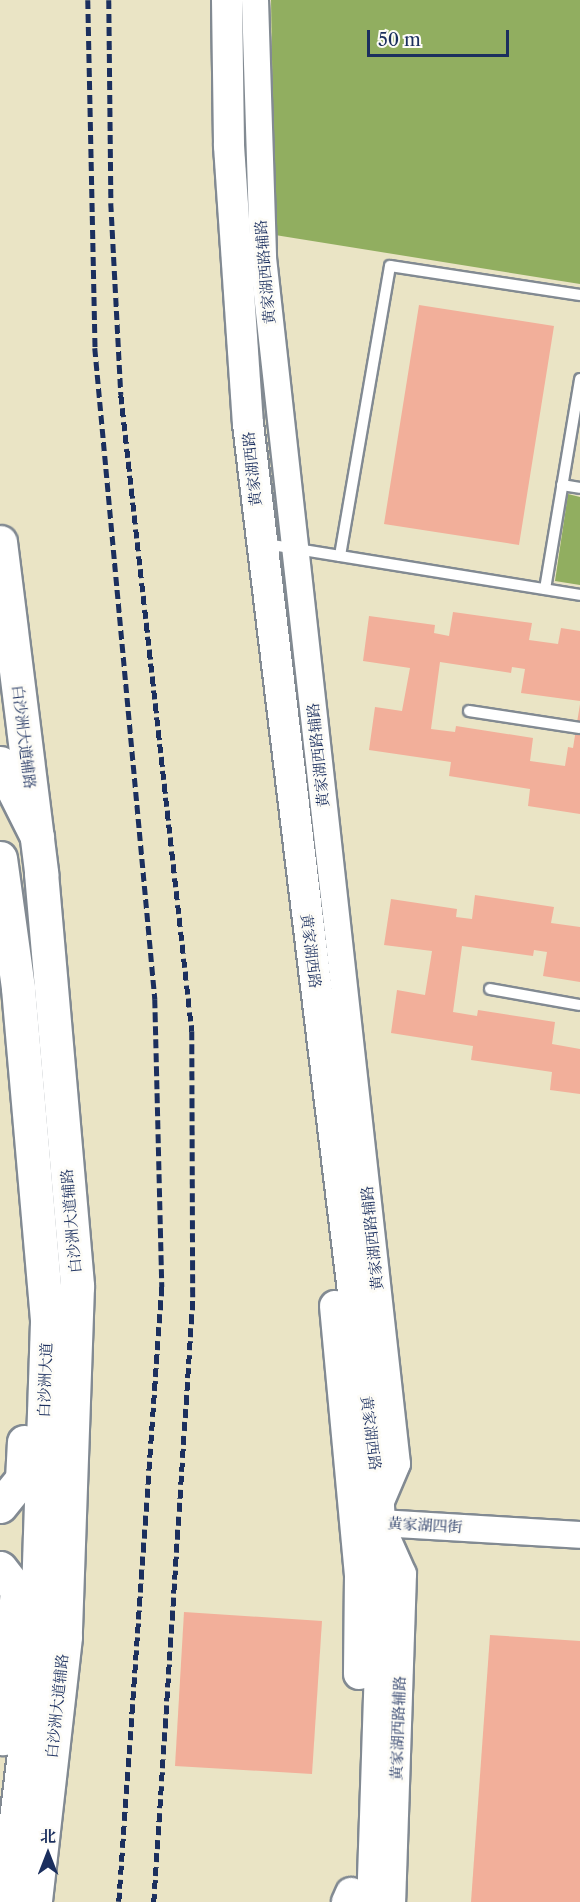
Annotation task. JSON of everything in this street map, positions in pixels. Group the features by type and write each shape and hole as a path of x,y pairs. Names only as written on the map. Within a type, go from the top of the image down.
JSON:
{"main road":[{"name":"黄家湖西路","path":"214,0 219,224 234,404 371,1514"},
{"name":"黄家湖西路","path":"228,0 236,277 260,543 371,1514 360,1576 355,1900"},
{"name":"白沙洲大道辅路","path":"0,542 37,837 77,1286 65,1636 35,1902"},
{"path":"0,763 37,837"},
{"name":"白沙洲大道","path":"0,858 18,988 36,1229 47,1322 36,1656 6,1902"},
{"path":"0,1506 22,1479 36,1229"},
{"path":"0,1568 16,1590 1,1754 15,1834"},
{"path":"29,1714 49,1774"}],"street":[{"name":"黄家湖西路辅路","path":"255,0 263,258 397,1464 371,1514 403,1574 392,1902"},
{"name":"黄家湖四街","path":"371,1514 580,1517"},
{"name":"黄家湖四街","path":"371,1514 580,1535"}],"lane":[{"path":"340,556 390,266 580,295"},
{"path":"545,589 580,380"},
{"path":"562,485 580,488"},
{"path":"260,543 580,595"},
{"path":"469,711 580,728"},
{"path":"490,989 580,1005"}],"green space":[{"path":"271,0 580,0 580,284 275,235"},
{"path":"568,494 580,497 580,585 555,581"}],"building":[{"path":"419,305 554,326 519,545 384,524"},
{"path":"453,612 532,623 529,640 558,644 561,628 580,631 580,701 521,693 525,669 512,667 511,673 440,662 431,729 455,732 456,726 533,738 530,761 565,766 568,747 573,748 580,704 580,814 528,806 530,789 449,776 451,762 369,750 375,707 402,711 410,668 363,661 369,616 435,625 434,633 449,636"},
{"path":"475,895 554,907 551,923 580,927 580,982 543,976 547,952 534,950 533,956 462,946 453,1012 477,1016 478,1010 555,1022 552,1044 580,1049 580,1094 550,1090 552,1072 471,1060 473,1046 391,1033 397,990 425,995 432,951 384,945 391,899 457,909 456,917 472,919"},
{"path":"184,1612 322,1621 312,1774 175,1766"},
{"path":"490,1635 580,1641 580,1902 471,1902"}],"railway":[{"path":"88,0 95,348 155,999 162,1287 119,1902"},
{"path":"109,0 111,203 121,395 192,1031 193,1301 154,1902"}]}
